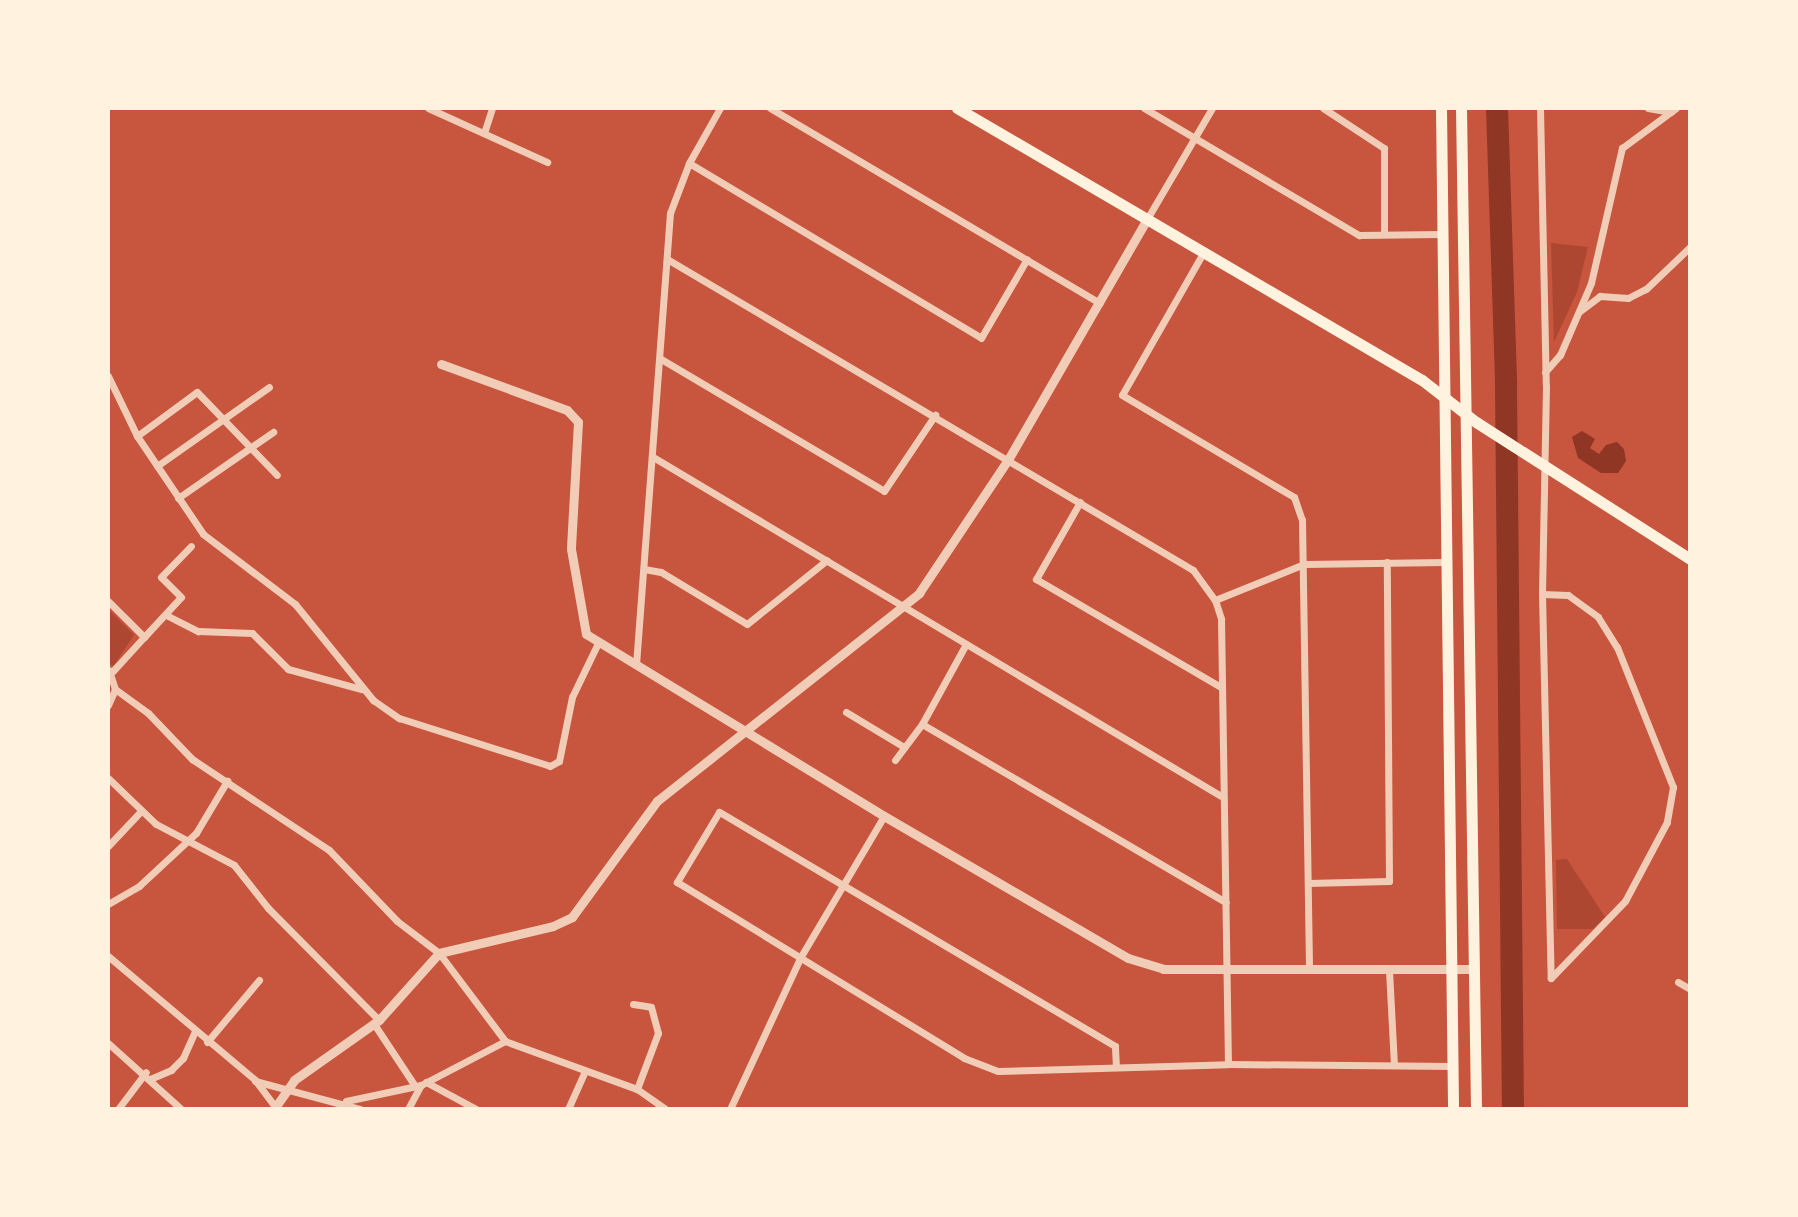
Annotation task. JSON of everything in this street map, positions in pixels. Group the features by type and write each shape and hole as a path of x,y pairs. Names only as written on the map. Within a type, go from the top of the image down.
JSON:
{"main road":[{"path":"957,108 1443,393 1478,423 1690,559"},
{"path":"1441,108 1440,234 1453,1109"},
{"path":"1461,108 1476,1109"}],"street":[{"path":"428,108 547,162"},
{"path":"484,133 492,108"},
{"path":"635,667 670,213 689,163 720,108"},
{"path":"770,108 1100,303"},
{"path":"1144,108 1359,235 1440,234"},
{"path":"108,956 115,968 255,1080 275,1108 289,1088 376,1022 439,953 553,926 572,917 657,801 906,606 1009,458 1212,108"},
{"path":"1323,108 1384,148 1384,234"},
{"path":"1540,108 1545,372 1542,594 1551,978 1625,901 1667,822 1673,787 1617,647 1598,617 1568,595 1542,594"},
{"path":"1648,108 1673,110"},
{"path":"1545,372 1560,355 1591,283 1622,148 1673,110"},
{"path":"689,163 981,338 1027,259"},
{"path":"1579,311 1600,296 1628,298 1646,289 1690,247"},
{"path":"1203,253 1122,395 1294,497 1302,520 1309,967"},
{"path":"667,259 1009,458 1193,570 1215,600 1221,687 1221,796 1229,968 1228,1064"},
{"path":"661,359 884,491 935,415"},
{"path":"441,364 567,410 578,422 571,549 586,634 597,645 884,816 1128,958 1163,969 1472,969"},
{"path":"108,376 137,436 203,534 295,604 363,689 399,718 550,766 559,761 572,697 597,645"},
{"path":"157,466 269,387"},
{"path":"137,436 197,392 277,475"},
{"path":"178,498 273,432"},
{"path":"653,457 1221,796"},
{"path":"1080,502 1036,579 1221,687"},
{"path":"191,546 161,577 181,597 168,616 110,671 115,689 148,713 192,759 329,850 397,921 439,953 505,1041 637,1089 666,1109"},
{"path":"644,569 661,572 747,624 827,560"},
{"path":"1308,883 1389,881 1387,562"},
{"path":"1215,600 1304,564 1445,562"},
{"path":"108,601 144,637"},
{"path":"168,616 198,631 252,633 288,669 363,689"},
{"path":"895,760 922,724 966,644"},
{"path":"108,705 115,689"},
{"path":"846,712 904,747"},
{"path":"922,724 1226,902"},
{"path":"108,778 140,812 234,865 268,908 376,1022 421,1085 476,1109"},
{"path":"108,904 139,886 189,840 227,781"},
{"path":"108,846 140,812"},
{"path":"1116,1067 1115,1046 719,812 677,882 984,1067 1116,1067 1228,1064 1453,1066"},
{"path":"730,1109 800,958 884,816"},
{"path":"108,976 115,968"},
{"path":"1389,970 1394,1065"},
{"path":"207,1042 259,980"},
{"path":"1678,982 1690,989"},
{"path":"633,1004 651,1007 658,1033 637,1089"},
{"path":"118,1109 148,1076 171,1070 183,1058 195,1031"},
{"path":"346,1101 421,1085 505,1041"},
{"path":"108,1043 181,1109"},
{"path":"568,1109 585,1071"},
{"path":"255,1080 346,1101 360,1109"},
{"path":"408,1109 421,1085"}],"shaded area":[{"path":"1551,243 1588,247 1577,292 1554,342"},
{"path":"1582,431 1595,439 1590,448 1599,454 1606,445 1617,442 1624,449 1626,461 1618,473 1601,473 1578,458 1572,437"},
{"path":"108,609 134,635 114,665 108,665"},
{"path":"1567,859 1605,917 1593,929 1557,929 1556,860"}],"waterway":[{"path":"1497,108 1506,386 1513,1109"}]}
